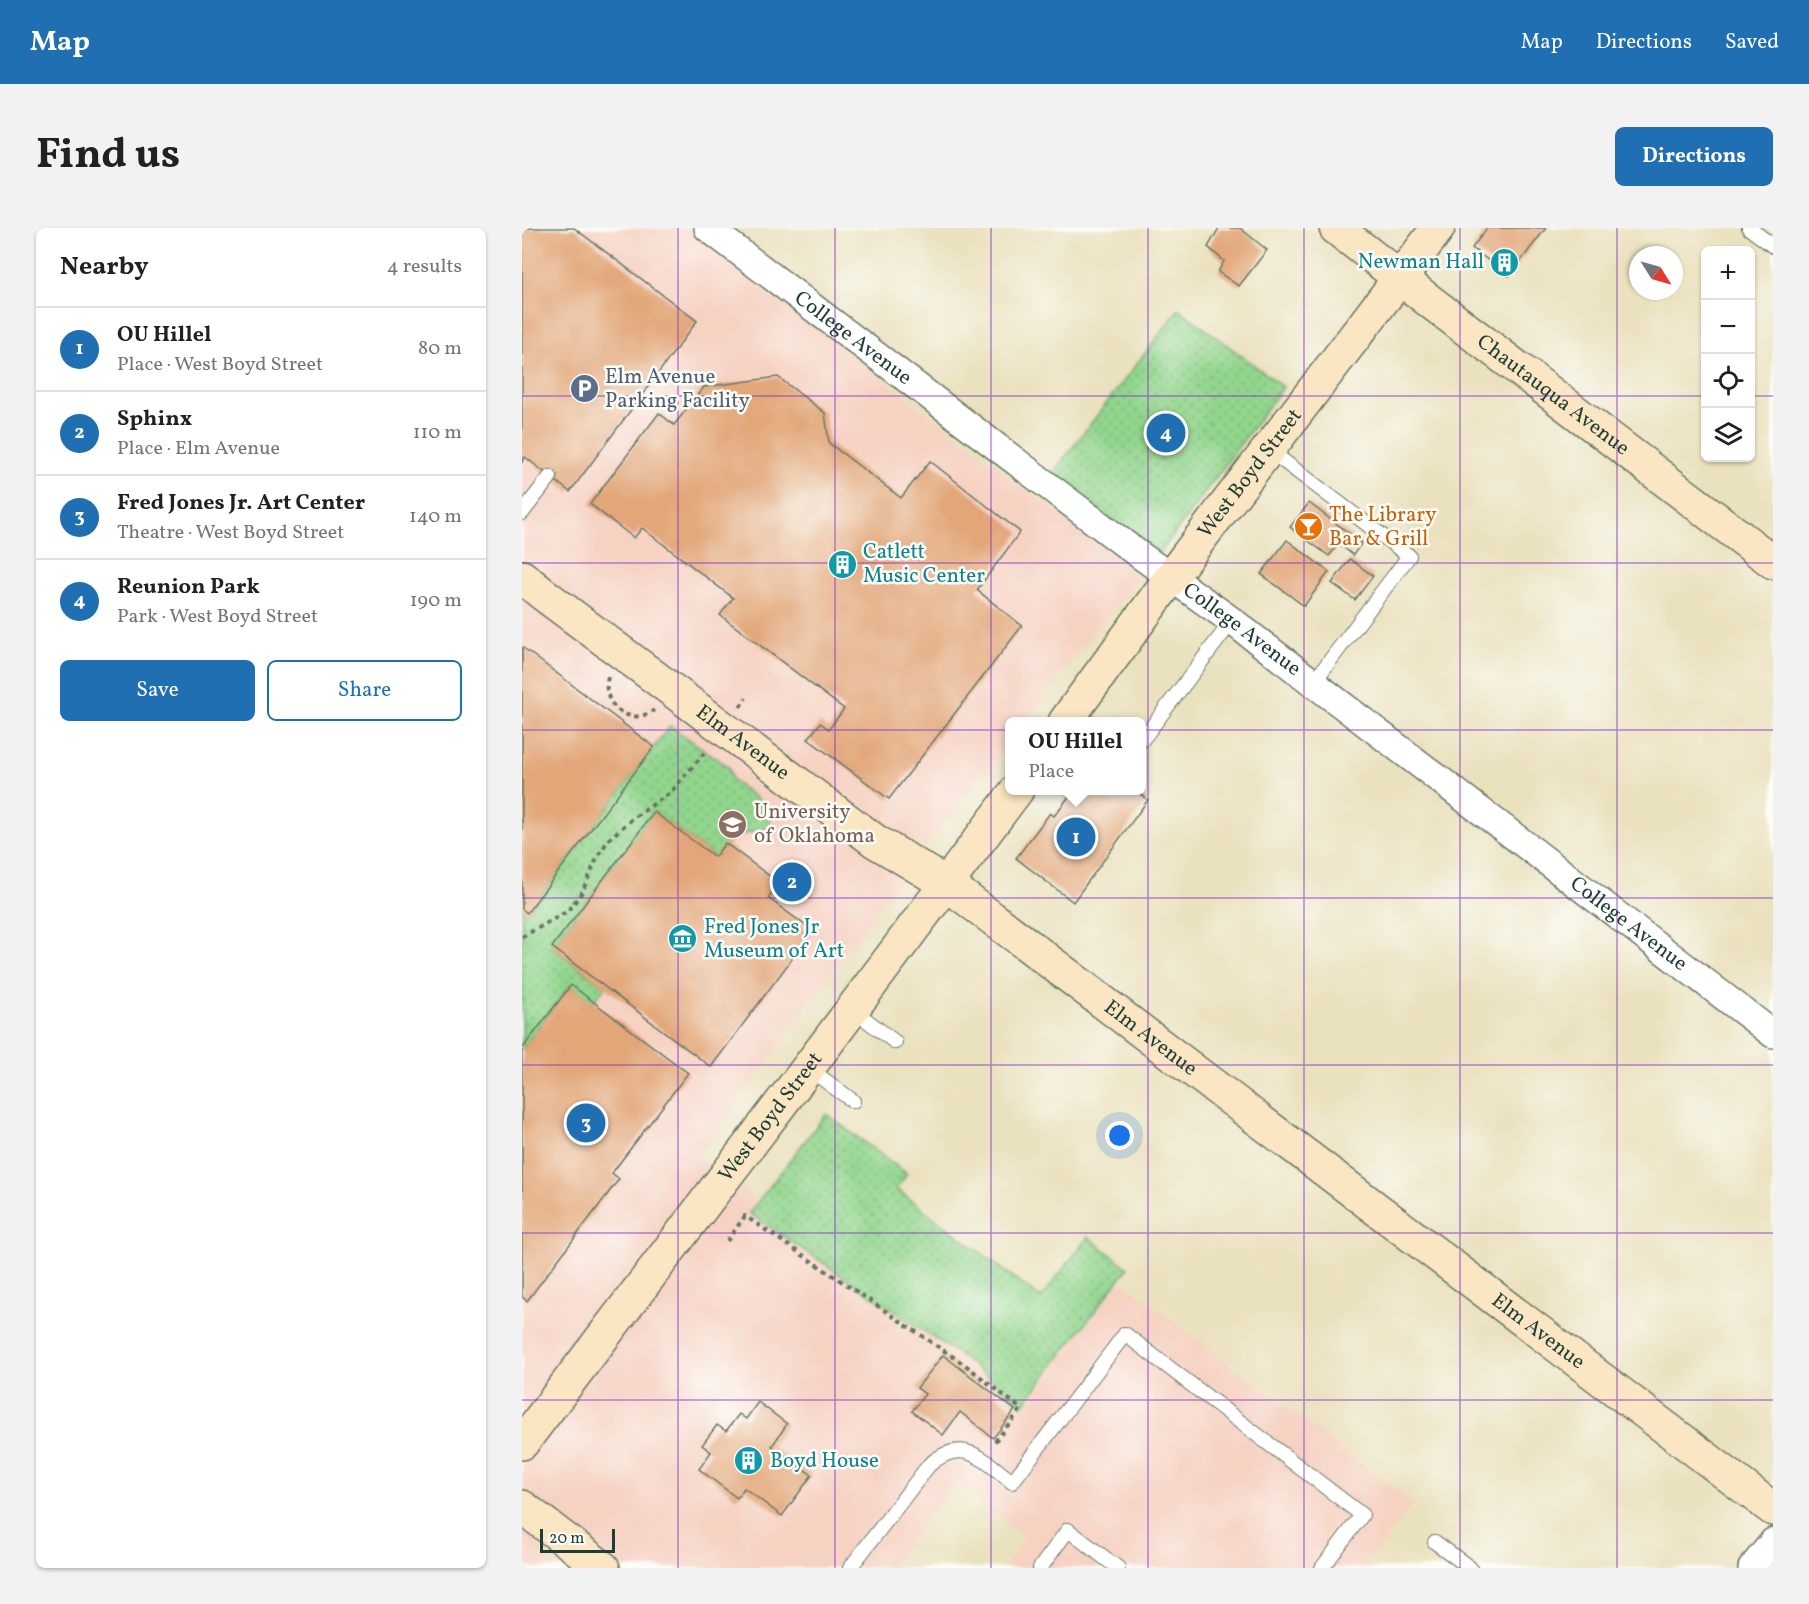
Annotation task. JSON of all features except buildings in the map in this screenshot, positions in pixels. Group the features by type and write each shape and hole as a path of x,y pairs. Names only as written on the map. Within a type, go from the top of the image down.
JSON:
{"street":[{"name":"College Avenue","path":"708,228 1130,548 1232,621 1773,1034"},
{"name":"Chautauqua Avenue","path":"1336,228 1773,562"},
{"name":"West Boyd Street","path":"1069,717 1172,577 1438,228"},
{"name":"Elm Avenue","path":"522,577 875,841 947,884 1773,1509"},
{"name":"West Boyd Street","path":"522,1443 1013,795"},
{"path":"522,1507 603,1568"},
{"path":"1752,1568 1773,1542"}],"lane":[{"path":"1749,228 1773,246"},
{"path":"1269,450 1409,556 1313,683"},
{"path":"522,513 550,477"},
{"path":"1146,735 1232,621"},
{"path":"852,1009 895,1042"},
{"path":"808,1068 853,1101"},
{"path":"850,1568 929,1465 940,1455 962,1451 974,1454 1012,1482 1125,1334 1362,1515 1322,1568"},
{"path":"1040,1568 1068,1530 1118,1568"},
{"path":"1436,1542 1470,1568"}],"path":[{"path":"607,680 608,695 620,712 632,717 651,712"},
{"path":"522,937 568,911 582,892 598,856 609,839 633,818 670,793 746,698"},
{"path":"727,1241 745,1216 968,1367 1021,1409 981,1459"}],"shaded area":[{"name":"University of Oklahoma","path":"522,228 684,228 1139,575 1028,717 1005,717 1005,746 878,908 699,1156 1024,1408 1121,1281 1413,1504 1364,1568 1003,1568 1025,1538 955,1482 890,1568 522,1568"}],"green space":[{"path":"1179,309 1283,387 1159,554 1049,478"},
{"path":"670,726 729,767 732,780 775,813 764,830 736,837 715,857 654,812 552,947 605,987 593,1002 570,985 522,1049 522,909 527,913"},
{"path":"826,1114 907,1174 896,1189 1041,1298 1088,1237 1128,1268 1023,1405 958,1354 749,1213"}],"place":[{"name":"Newman Hall","path":"1505,262"},
{"name":"Elm Avenue Parking Facility","path":"584,389"},
{"name":"Reunion Park","path":"1166,433"},
{"name":"The Library Bar & Grill","path":"1308,527"},
{"name":"Catlett Music Center","path":"842,564"},
{"name":"University of Oklahoma","path":"733,824"},
{"name":"OU Hillel","path":"1076,837"},
{"name":"Sphinx","path":"792,882"},
{"name":"Fred Jones Jr Museum of Art","path":"683,939"},
{"name":"Fred Jones Jr. Art Center","path":"586,1123"},
{"name":"Boyd House","path":"749,1461"}]}
